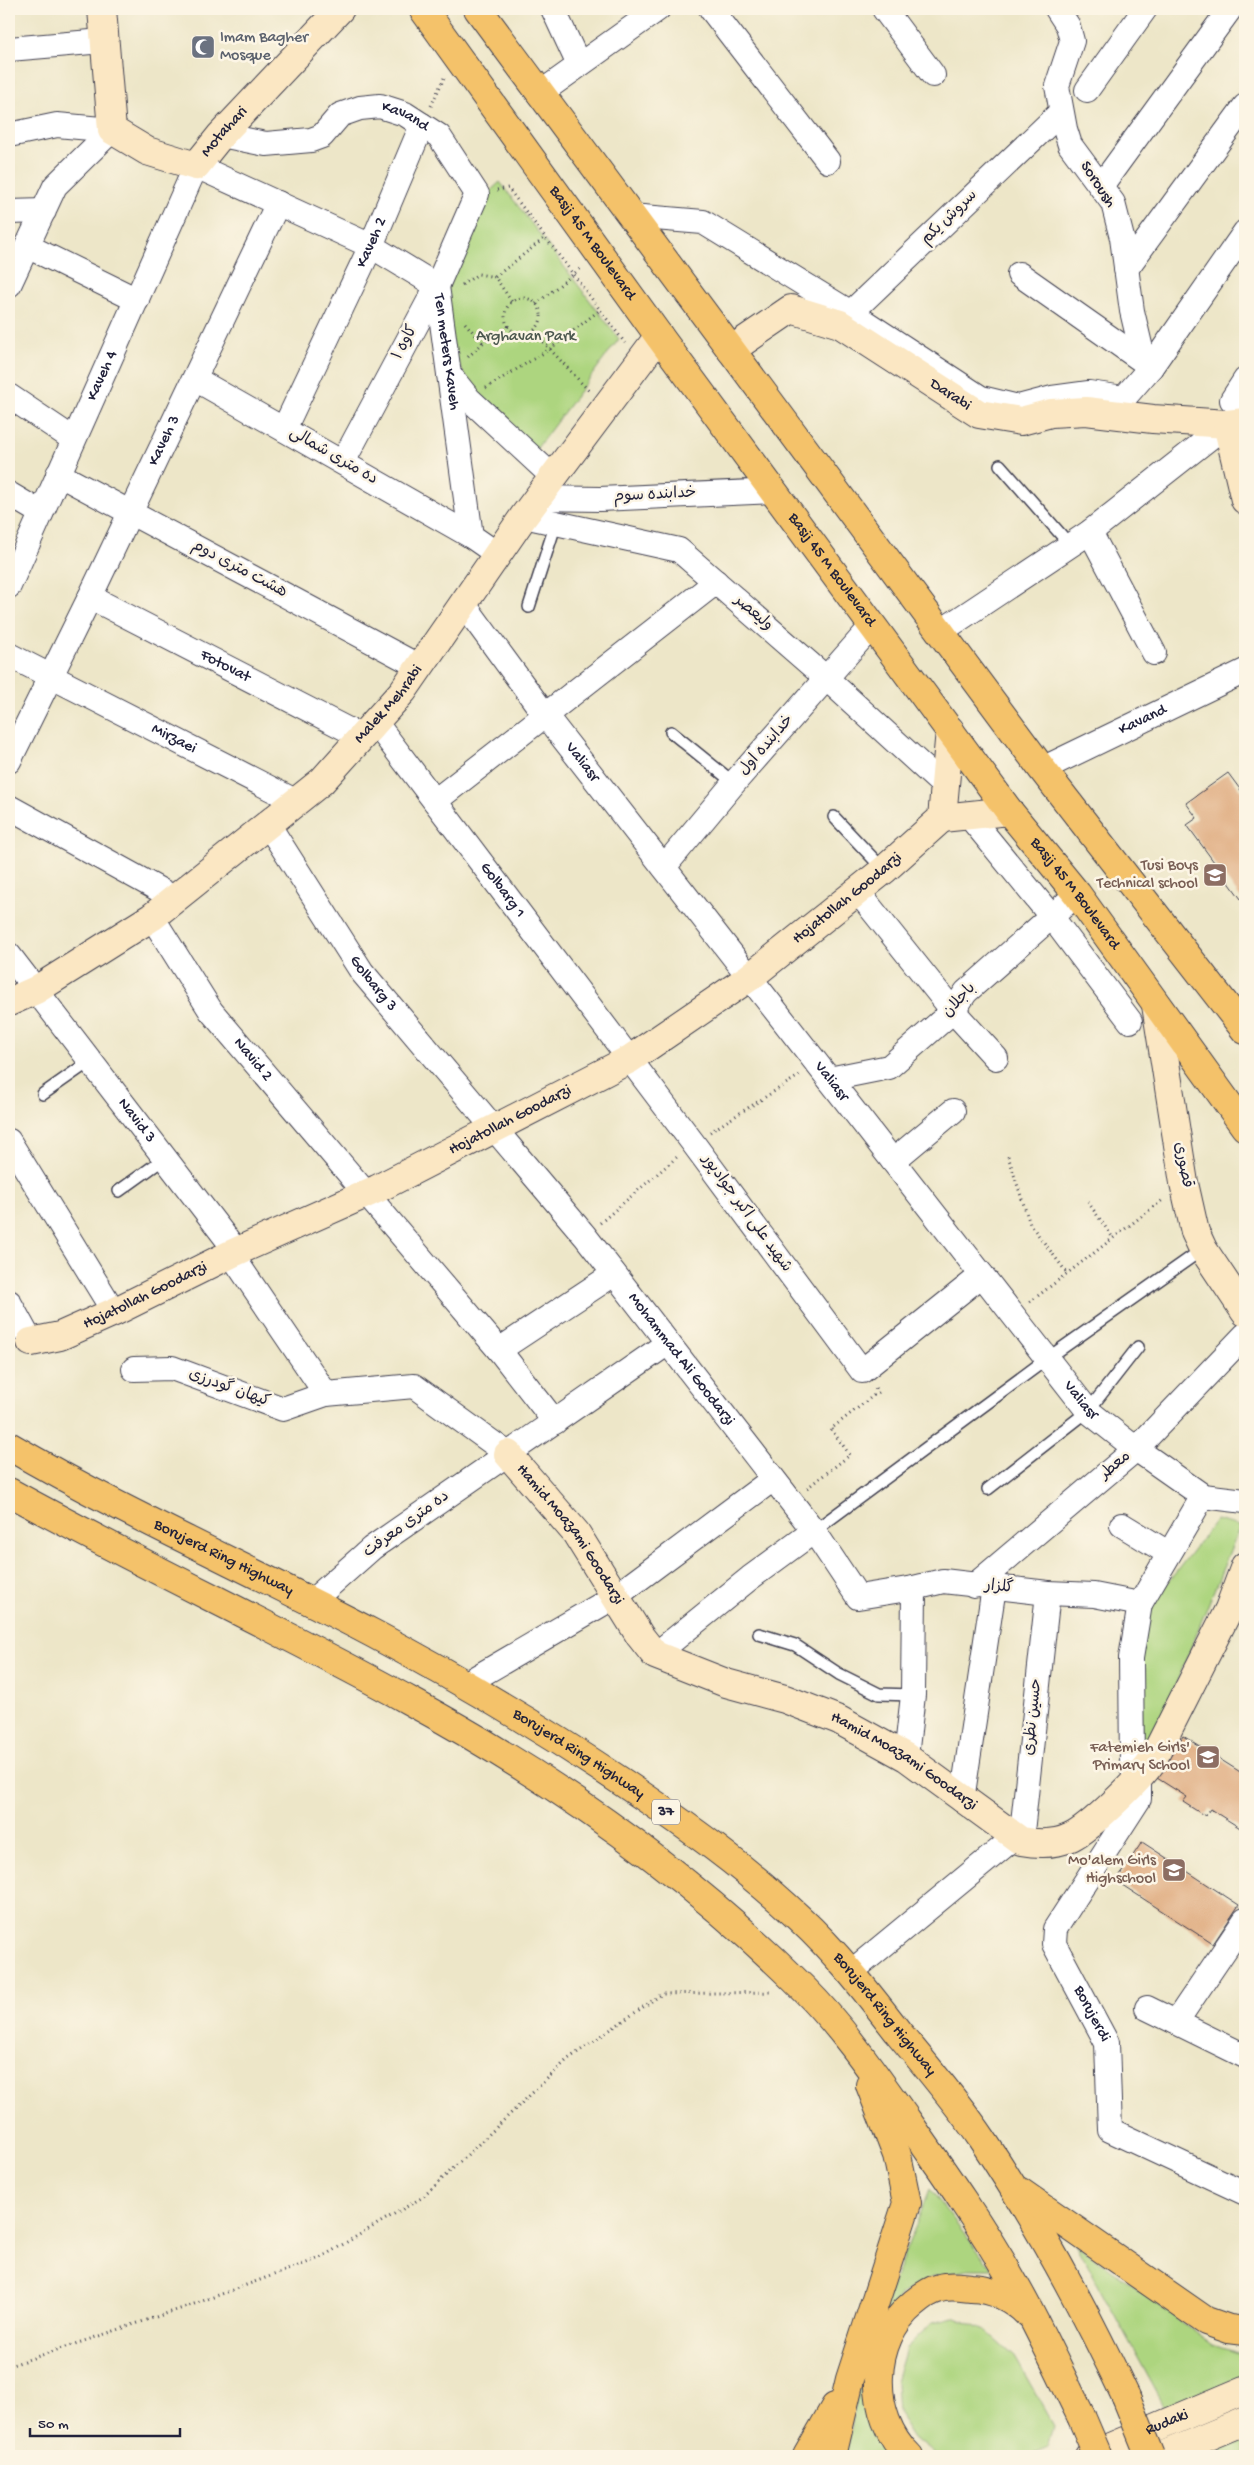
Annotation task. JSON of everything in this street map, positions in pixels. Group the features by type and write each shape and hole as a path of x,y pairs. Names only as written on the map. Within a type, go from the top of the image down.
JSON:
{"main road":[{"name":"Basij 45 M Boulevard","path":"423,9 599,254 872,626 1009,811 1077,894 1245,1127"},
{"path":"478,9 539,94 1042,769 1245,1030"},
{"name":"Borujerd Ring Highway","path":"9,1446 118,1507 310,1603 465,1684 580,1754 709,1841 802,1920 852,1972 956,2103 1011,2186 1053,2255 1098,2339 1126,2397 1150,2456"},
{"path":"9,1492 146,1566 331,1658 406,1698 523,1767 581,1805 667,1869 746,1934 806,1991 858,2053 969,2212 1014,2284 1081,2416 1098,2456"},
{"path":"832,2456 850,2379 908,2203 897,2156 858,2053"},
{"path":"1011,2186 1206,2321 1229,2329 1245,2331"},
{"path":"909,2456 900,2448 890,2428 881,2402 879,2369 887,2337 895,2322 922,2297 940,2288 981,2288 1002,2295 1020,2306 1033,2320"},
{"path":"807,2456 850,2379"}],"street":[{"path":"102,9 103,41 112,130"},
{"name":"Motahari","path":"112,130 147,151 196,166 221,135 340,9"},
{"path":"552,9 579,65"},
{"path":"539,94 658,9"},
{"path":"711,9 828,161"},
{"path":"884,9 933,75"},
{"name":"Soroush","path":"1057,9 1068,26 1072,41 1058,86 1061,112 1070,145 1113,203 1122,238 1132,311 1141,349 1151,366"},
{"path":"1087,90 1145,9"},
{"path":"1101,186 1230,9"},
{"path":"9,50 103,41"},
{"name":"Kavand","path":"221,135 266,144 311,140 322,136 340,115 360,108 380,106 405,114 439,136 476,194"},
{"path":"1126,268 1245,106"},
{"name":"سروش یکم","path":"846,318 1061,112"},
{"name":"Kaveh 2","path":"284,429 371,246 422,125"},
{"path":"9,134 57,126 112,130"},
{"path":"9,285 55,186 112,130"},
{"name":"Ten meters Kaveh","path":"196,166 371,246 448,286 450,374 471,536"},
{"name":"Kaveh 4","path":"10,580 196,166"},
{"name":"کاوه ۱","path":"343,462 448,286 476,194"},
{"name":"Kaveh 3","path":"9,761 131,512 278,203"},
{"path":"9,212 44,211"},
{"path":"631,216 703,222 846,318 981,398 1018,407 1052,398 1089,393 1124,398 1151,366 1245,232"},
{"path":"27,246 137,300"},
{"path":"1019,274 1151,366"},
{"name":"Darabi","path":"731,350 792,309 846,318 979,414 1021,421 1051,413 1086,411 1153,419 1235,416"},
{"name":"Malek Mehrabi","path":"9,1002 36,990 152,917 269,826 322,781 403,691 552,476 659,336"},
{"path":"450,374 469,398 552,476"},
{"name":"ده متری شمالی","path":"195,379 471,536"},
{"path":"1245,380 1235,416 1245,500"},
{"path":"9,396 73,439"},
{"path":"940,632 1090,532 1235,416"},
{"name":"هشت متری دوم","path":"58,474 420,667"},
{"name":"خدابنده سوم","path":"530,507 600,499 773,491"},
{"path":"9,494 41,513"},
{"name":"ولیعصر","path":"530,507 556,523 679,550 826,678 944,786"},
{"path":"1090,532 1154,653"},
{"path":"471,536 497,554"},
{"path":"435,801 716,582"},
{"name":"Fotovat","path":"90,597 368,730"},
{"name":"Valiasr","path":"463,603 545,715 1014,1314 1088,1412 1136,1449 1203,1496 1245,1501"},
{"name":"خدابنده اول","path":"664,867 872,626"},
{"name":"Mirzaei","path":"9,655 297,802"},
{"name":"Kavand","path":"1042,769 1245,671"},
{"name":"Golbarg 1","path":"368,730 435,801 630,1059"},
{"path":"950,730 942,818 1009,811"},
{"path":"9,807 176,899"},
{"path":"969,816 1051,916 1130,1021"},
{"name":"Hojatollah Goodarzi","path":"31,1342 60,1336 114,1312 234,1253 366,1193 630,1059 750,978 858,892 942,818"},
{"name":"Golbarg 3","path":"269,826 362,972 494,1129"},
{"path":"858,892 953,1011 996,1058"},
{"name":"باجلان","path":"823,1071 889,1067 953,1011 966,992 1077,894"},
{"name":"Navid 2","path":"152,917 211,1012 498,1350 555,1422"},
{"path":"9,955 36,990"},
{"name":"Navid 3","path":"36,990 165,1158 234,1253 326,1394"},
{"name":"قصوری","path":"1156,1005 1184,1183 1195,1232 1203,1249 1245,1312"},
{"name":"شهید علی اکبر جوادپور","path":"630,1059 862,1371"},
{"path":"893,1161 953,1111"},
{"name":"Mohammad Ali Goodarzi","path":"494,1129 585,1236 814,1531 858,1597"},
{"path":"9,1141 114,1312"},
{"path":"498,1350 614,1274"},
{"path":"862,1371 982,1275"},
{"path":"9,1302 31,1342"},
{"name":"معطر","path":"984,1586 1136,1449 1245,1335"},
{"name":"ده متری معرفت","path":"310,1603 372,1548 668,1343"},
{"name":"کیهان گودرزی","path":"134,1369 172,1368 283,1409 326,1394 414,1386 508,1454"},
{"name":"Hamid Moazami Goodarzi","path":"508,1454 576,1533 640,1636 655,1655 726,1683 785,1698 839,1720 906,1758 1018,1839 1039,1845 1071,1837 1139,1779 1151,1763 1229,1609 1245,1566"},
{"path":"465,1684 616,1596 773,1479"},
{"path":"1139,1779 1132,1768 1131,1658 1140,1604 1168,1553 1203,1496"},
{"path":"1122,1525 1168,1553"},
{"path":"655,1655 750,1578 814,1531"},
{"name":"گلزار","path":"858,1597 914,1588 943,1580 984,1586 1094,1595 1140,1604"},
{"path":"962,1800 984,1586"},
{"path":"906,1758 913,1695 914,1588"},
{"name":"حسین نظری","path":"1018,1839 1048,1592"},
{"name":"Borujerdi","path":"1139,1779 1139,1799 1055,1929 1054,1944 1107,2043 1110,2130 1245,2193"},
{"path":"852,1972 1018,1839"},
{"path":"1176,2022 1245,1920"},
{"path":"1147,2008 1245,2056"},
{"name":"Rudaki","path":"1089,2456 1245,2390"},
{"name":"Rudaki","path":"1161,2456 1245,2421"}],"lane":[{"path":"1000,465 1070,546"},
{"path":"529,607 556,523"},
{"path":"671,732 734,784"},
{"path":"834,817 884,870"},
{"path":"43,1094 90,1060"},
{"path":"118,1191 165,1158"},
{"path":"814,1531 1048,1358 1203,1249"},
{"path":"988,1489 1088,1412 1138,1347"},
{"path":"758,1634 794,1645 839,1674 879,1694 913,1695"}],"path":[{"path":"422,125 455,55"},
{"path":"476,194 508,188 626,342 621,349"},
{"path":"495,277 546,238"},
{"path":"536,304 599,254"},
{"path":"448,286 478,274 495,277 512,302"},
{"path":"523,298 536,304 541,316 537,327 533,331 522,333 509,326 506,312 512,302 523,298"},
{"path":"469,398 550,349 601,309"},
{"path":"450,374 483,343 509,326"},
{"path":"533,331 591,394 596,386"},
{"path":"585,1236 693,1142 823,1071"},
{"path":"1008,1156 1030,1224 1067,1273"},
{"path":"1014,1314 1184,1183"},
{"path":"1088,1202 1113,1238"},
{"path":"790,1501 850,1455 832,1429 878,1392 862,1371"},
{"path":"9,2366 186,2307 320,2258 423,2198 568,2059 662,1994 806,1991"}],"green space":[{"name":"Arghavan Park","path":"500,182 619,339 534,452 472,390 452,351 445,294 478,202"},
{"path":"1216,1520 1240,1526 1153,1741 1142,1741 1139,1635 1153,1602"},
{"path":"930,2189 992,2269 968,2269 935,2275 901,2294 882,2323 883,2444 890,2456 846,2456 865,2354"},
{"path":"1076,2244 1213,2345 1237,2353 1245,2352 1245,2381 1168,2413"},
{"path":"954,2317 986,2331 1015,2357 1054,2426 1048,2447 1026,2456 941,2456 935,2455 914,2438 898,2413 896,2382 906,2348 933,2322"},
{"path":"1245,2437 1245,2456 1203,2456"}],"building":[{"path":"1228,773 1245,796 1245,896 1241,899 1187,825 1197,818 1186,803"},
{"path":"1183,1736 1245,1775 1245,1831 1210,1809 1205,1816 1183,1802 1187,1797 1157,1778"},
{"path":"1142,1842 1239,1905 1213,1944 1116,1881"}],"place":[{"name":"Imam Bagher Mosque","path":"203,47"},
{"name":"Tusi Boys Technical school","path":"1215,875"},
{"name":"Fatemieh Girls' Primary School","path":"1208,1757"},
{"name":"Mo'alem Girls Highschool","path":"1174,1870"}]}
